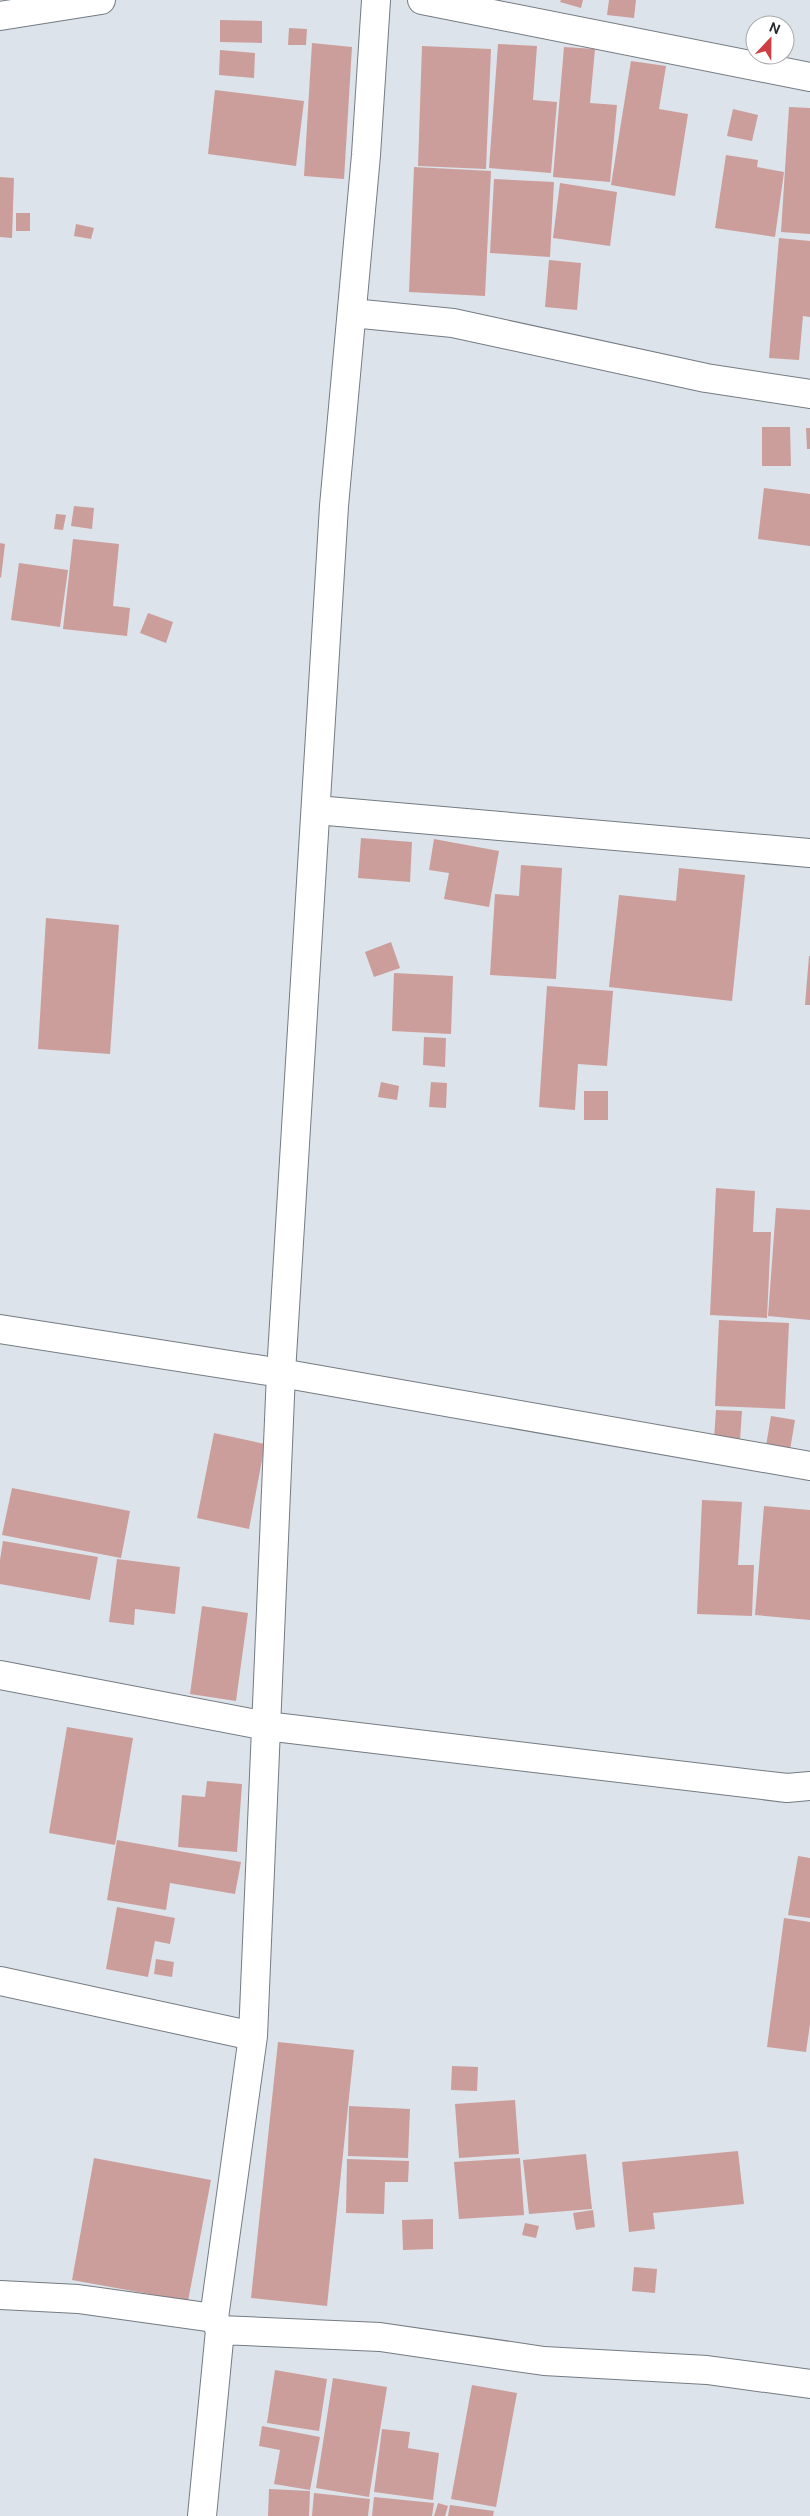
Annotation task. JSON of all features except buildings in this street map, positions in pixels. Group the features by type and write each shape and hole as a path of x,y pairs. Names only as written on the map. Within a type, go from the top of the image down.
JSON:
{"street":[{"path":"0,16 101,0"},
{"path":"202,2516 217,2324 253,2036 282,1373 334,506 366,155 376,0"},
{"path":"422,0 810,76"},
{"path":"352,313 452,323 706,378 810,394"},
{"path":"316,810 810,853"},
{"path":"0,1329 282,1373 810,1466"},
{"path":"0,1675 266,1726 610,1769 787,1788 810,1786"},
{"path":"0,1981 253,2036"},
{"path":"0,2295 78,2299 217,2324 380,2337 544,2361 707,2370 810,2384"}]}
